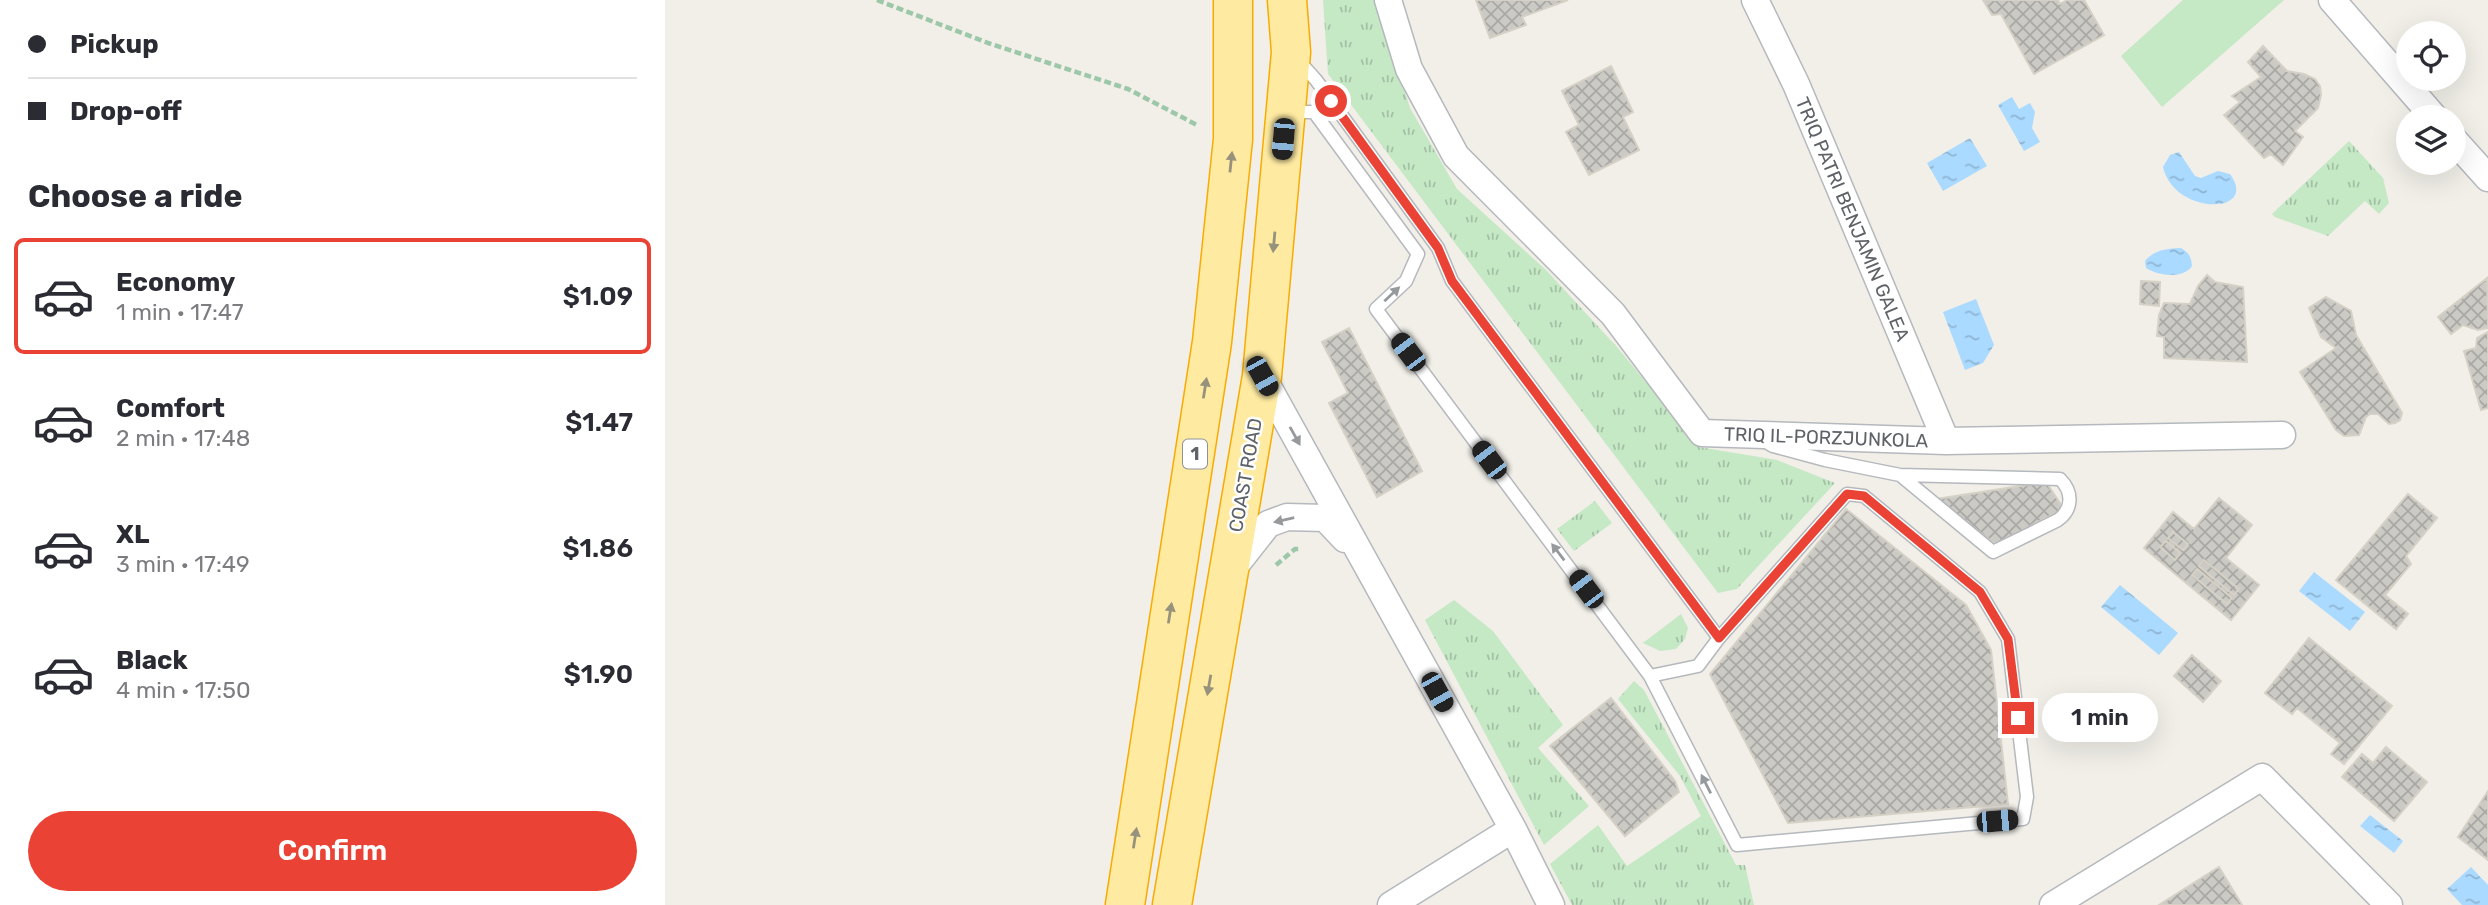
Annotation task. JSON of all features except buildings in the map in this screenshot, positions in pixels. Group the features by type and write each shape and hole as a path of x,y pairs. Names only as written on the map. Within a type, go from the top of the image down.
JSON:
{"highway":[{"name":"1","path":"1125,905 1212,342 1233,139 1233,0"},
{"name":"COAST ROAD","path":"1172,905 1262,376 1291,52 1287,0"}],"street":[{"name":"TRIQ IL-PORZJUNKOLA","path":"1388,0 1409,69 1456,156 1613,314 1702,433 1946,441 2282,435"},
{"name":"TRIQ PATRI BENJAMIN GALEA","path":"1755,0 1796,84 1946,441"},
{"path":"2332,0 2424,105"},
{"path":"2466,153 2488,178"},
{"path":"1262,376 1513,829 1551,905"},
{"path":"1228,574 1268,524 1287,517 1325,518 1361,555"},
{"path":"2053,905 2262,777 2389,905"},
{"path":"1391,905 1513,829"}],"lane":[{"path":"1291,52 1316,80 1438,248 1452,281 1719,638"},
{"path":"1286,113 1314,112 1418,254 1406,281 1376,309 1650,676 1737,845 2023,818 2027,797 2008,639 1980,592 1864,496 1847,494 1719,638 1698,666 1650,676"},
{"path":"1764,433 1766,442 1773,446 1900,475 2060,479 2066,485 2070,506 2067,514 2058,520 1993,552 1900,475"}],"path":[{"path":"877,0 988,43 1128,89 1198,125 1233,139"},
{"path":"1270,570 1295,550 1306,550"}],"green space":[{"path":"1323,0 1377,0 1410,108 1457,189 1546,270 1617,347 1699,447 1777,460 1835,483 1737,589 1718,593 1328,74"},
{"path":"2183,0 2284,0 2162,107 2121,56"},
{"path":"2349,141 2383,178 2389,203 2379,214 2365,201 2328,236 2272,214"},
{"path":"1595,501 1612,523 1574,551 1557,529"},
{"path":"1454,600 1493,631 1563,725 1538,748 1589,806 1544,845 1425,620"},
{"path":"1681,614 1688,628 1685,639 1676,649 1660,651 1643,643"},
{"path":"1634,681 1644,690 1736,865 1745,865 1754,905 1572,905 1550,864 1598,825 1627,866 1701,816 1680,776 1618,699"}],"water":[{"path":"2012,97 2019,109 2030,103 2035,112 2032,128 2040,142 2024,151 1998,105"},
{"path":"1970,138 1987,166 1943,191 1927,163"},
{"path":"2179,152 2195,176 2201,178 2218,171 2230,174 2236,187 2234,197 2225,203 2212,204 2197,202 2182,195 2170,183 2163,167 2170,155"},
{"path":"2181,248 2188,253 2192,266 2183,273 2171,275 2146,268 2145,261 2153,254"},
{"path":"1976,299 1994,345 1983,363 1965,370 1943,312"},
{"path":"2314,572 2365,612 2350,631 2299,591"},
{"path":"2120,585 2178,633 2159,655 2101,607"},
{"path":"2370,815 2403,841 2394,853 2360,826"},
{"path":"2471,867 2488,885 2488,905 2462,905 2447,889"}],"route":[{"path":"1331,101 1438,248 1452,281 1719,638 1847,494 1864,496 1980,592 2008,639 2018,718"}]}
